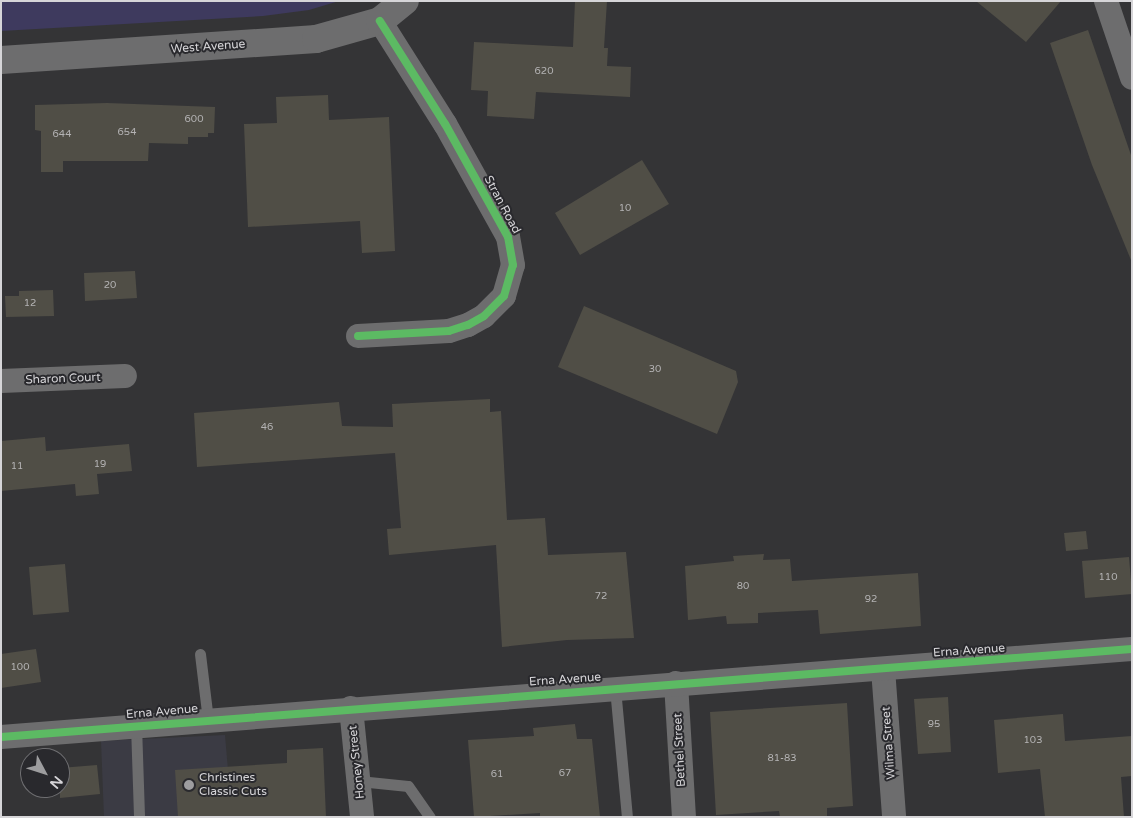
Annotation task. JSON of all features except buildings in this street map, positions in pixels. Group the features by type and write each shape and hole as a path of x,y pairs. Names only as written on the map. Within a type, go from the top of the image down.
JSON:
{"street":[{"name":"West Avenue","path":"1,60 287,42 341,34 380,21 405,1"},
{"path":"1106,1 1132,78"},
{"name":"Stran Road","path":"358,336 449,331 468,325 484,316 504,296 513,265 508,237 445,124 380,21"},
{"name":"Sharon Court","path":"1,381 125,376"},
{"name":"Erna Avenue","path":"1,737 676,683 1132,650"},
{"name":"Wilma Street","path":"883,669 894,817"},
{"name":"Bethel Street","path":"676,683 684,817"},
{"name":"Honey Street","path":"351,708 362,817"}],"lane":[{"path":"200,654 208,720"},
{"path":"615,688 627,817"},
{"path":"136,725 140,817"},
{"path":"359,781 408,786 430,817"}],"shaded area":[{"path":"1,1 339,1 309,10 263,16 1,31"},
{"path":"225,735 232,817 104,817 101,741"}],"cycle path":[{"path":"358,336 449,331 468,325 484,316 504,296 513,265 508,237 445,124 380,21"},
{"path":"1,737 1132,649"}],"place":[{"name":"Christines Classic Cuts","path":"189,785"}]}
